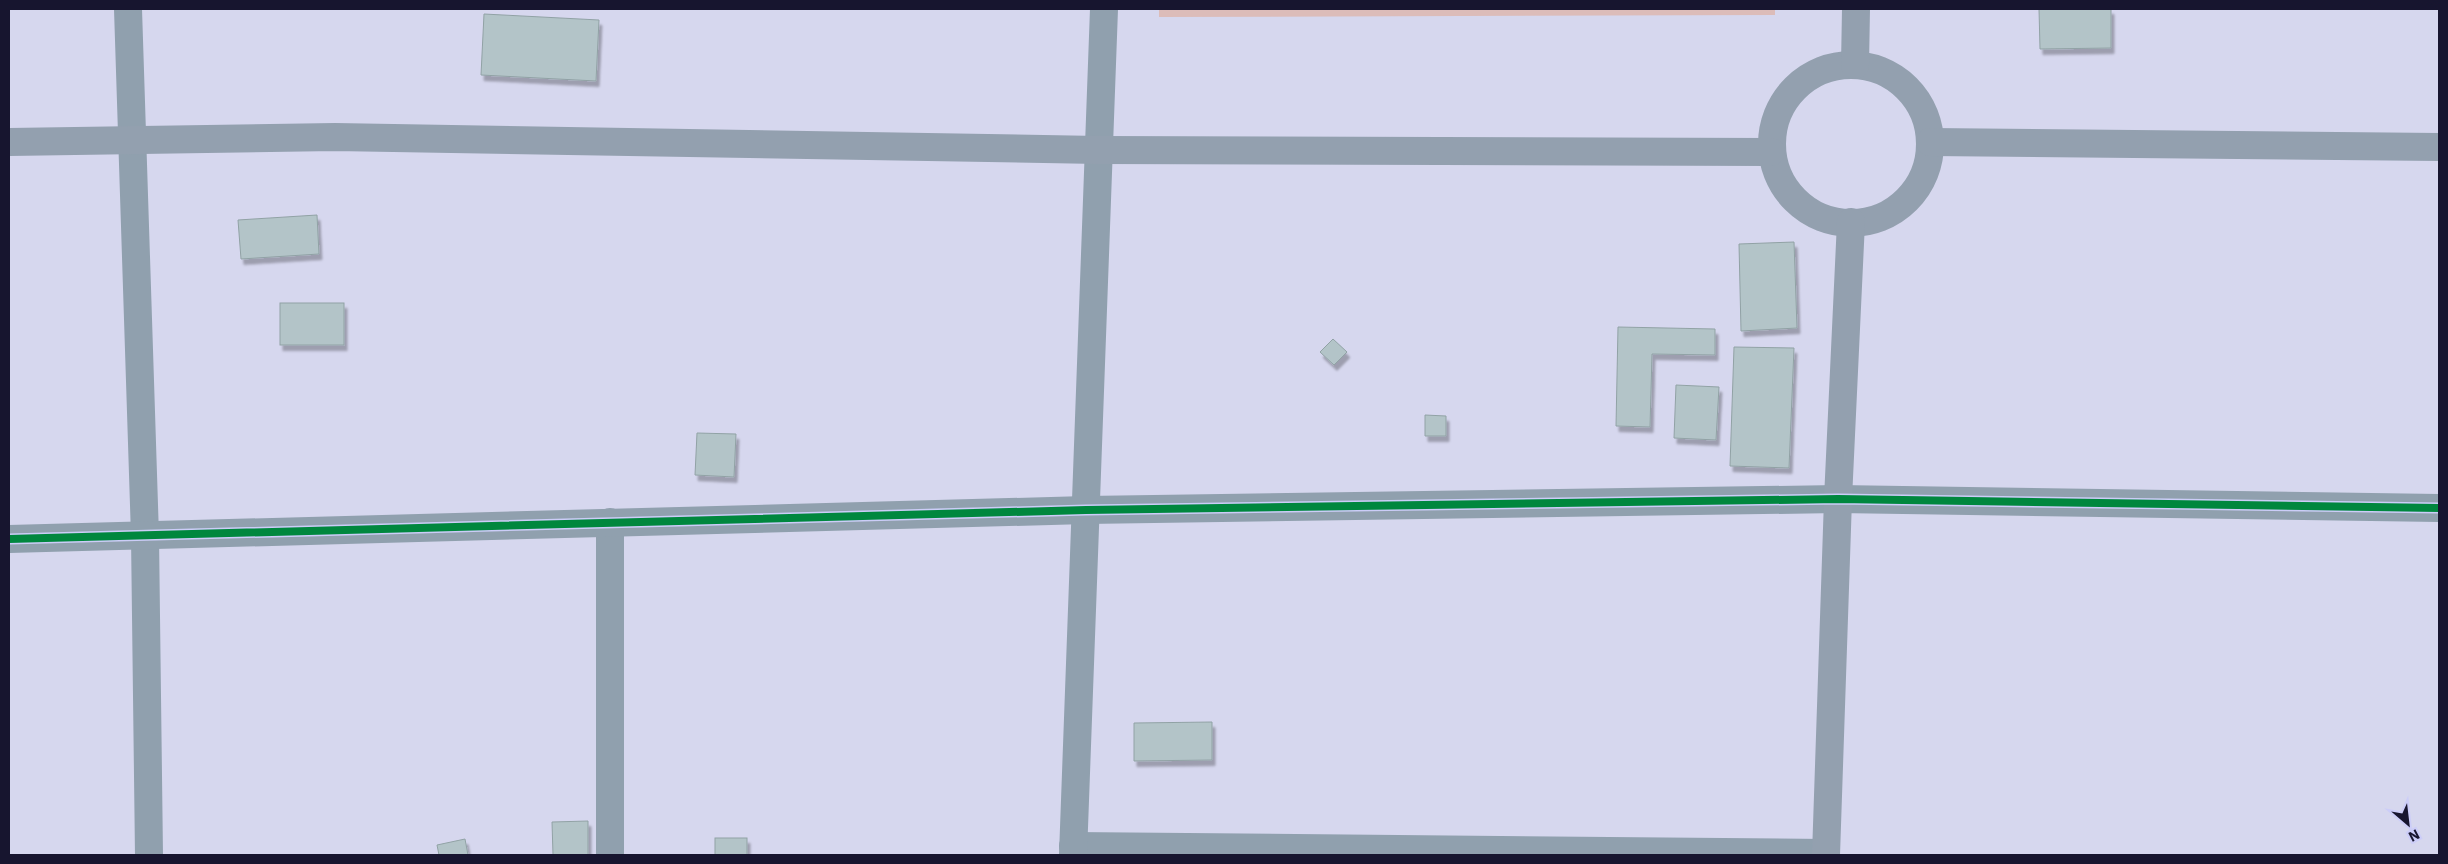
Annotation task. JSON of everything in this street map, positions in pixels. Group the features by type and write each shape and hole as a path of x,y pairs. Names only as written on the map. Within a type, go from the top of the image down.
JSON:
{"street":[{"path":"128,9 145,536 149,855"},
{"path":"1104,9 1073,851 1826,854 1838,499 1851,222"},
{"path":"1855,65 1856,9"},
{"path":"1846,64 1873,67 1898,78 1916,98 1928,122 1930,142 1924,175 1909,198 1887,214 1861,223 1835,222 1812,213 1792,198 1778,177 1771,152 1772,127 1782,104 1798,84 1820,70 1846,64"},
{"path":"9,142 335,138 1099,150 1771,152"},
{"path":"1930,142 2439,147"},
{"path":"9,539 1086,510 1838,499 2439,508"},
{"path":"610,522 610,855"}],"shaded area":[{"path":"1159,9 1775,9 1775,15 1159,17"}],"building":[{"path":"2039,9 2111,9 2111,48 2040,49"},
{"path":"484,14 599,20 596,81 481,75"},
{"path":"317,215 319,254 241,259 238,220"},
{"path":"1794,242 1797,328 1741,331 1739,244"},
{"path":"280,303 344,303 344,345 280,345"},
{"path":"1618,327 1715,329 1715,355 1652,354 1650,427 1616,426"},
{"path":"1333,339 1347,352 1334,365 1320,352"},
{"path":"1734,347 1794,348 1789,468 1730,466"},
{"path":"1676,385 1719,387 1716,440 1674,438"},
{"path":"1425,415 1446,416 1446,436 1425,436"},
{"path":"697,433 736,434 734,477 695,475"},
{"path":"1212,722 1212,760 1134,761 1134,723"},
{"path":"588,821 588,855 553,855 552,822"},
{"path":"715,838 747,838 747,855 715,855"},
{"path":"465,839 468,855 439,855 437,845"}],"cycle path":[{"path":"9,539 1086,510 1838,499 2439,508"}]}
